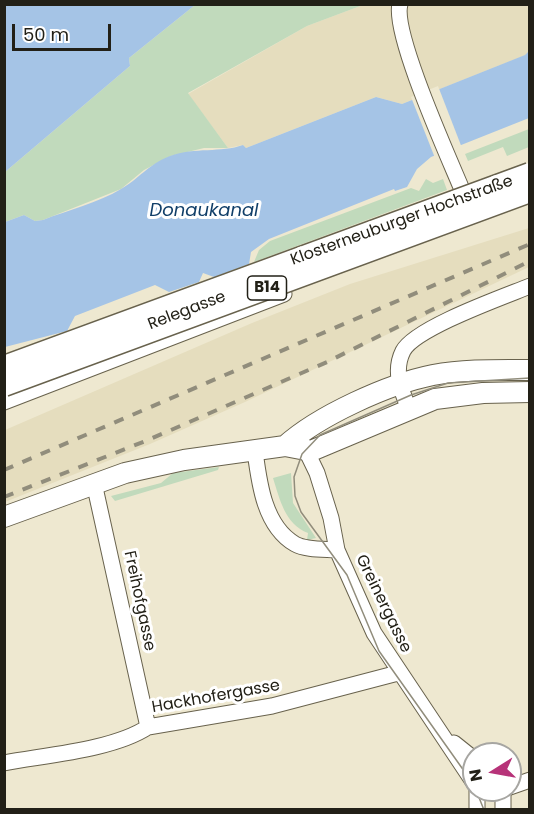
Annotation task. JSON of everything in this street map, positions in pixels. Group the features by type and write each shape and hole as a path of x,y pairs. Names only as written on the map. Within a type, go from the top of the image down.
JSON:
{"highway":[{"name":"Klosterneuburger Hochstraße","path":"4,367 530,174"},
{"name":"Klosterneuburger Hochstraße","path":"4,385 530,191"}],"main road":[{"path":"297,444 318,420 399,386 431,376 467,371 530,370"},
{"path":"4,517 125,472 175,462 297,444 329,446 435,399 483,393 530,392"}],"street":[{"path":"400,4 398,13 402,33 466,200 477,206 505,206 530,199"},
{"name":"Relegasse","path":"4,402 401,249 463,219 477,206"},
{"path":"409,409 399,386 398,366 402,352 414,339 530,286"},
{"name":"Greinergasse","path":"297,444 331,518 337,550 374,633 462,765"},
{"path":"255,451 262,496 283,534 297,545 337,550"},
{"name":"Freihofgasse","path":"94,483 148,727"},
{"name":"Hackhofergasse","path":"4,763 75,750 129,736 148,727 272,706 399,673"},
{"name":"Greinergasse","path":"440,731 462,749"}],"shaded area":[{"path":"363,5 529,5 529,51 526,55 402,104 376,97 246,148 243,145 228,148 188,94 307,26"},
{"path":"529,228 529,267 245,402 150,444 5,502 5,430 252,323 350,284"}],"green space":[{"path":"195,5 363,5 307,26 188,93 228,148 204,148 171,156 144,170 121,189 43,220 35,221 24,215 5,222 5,172 130,66 129,58"},
{"path":"529,129 529,147 507,156 503,147 468,161 465,154"},
{"path":"426,179 433,183 443,179 447,190 254,262 259,250 270,241 411,188 419,191"},
{"path":"219,467 218,470 115,501 111,496 161,483 173,473"},
{"path":"291,473 293,503 316,538 307,540 308,533 294,524 281,503 273,478"}],"water":[{"path":"5,4 195,5 129,58 130,66 5,172"},
{"name":"Donaukanal","path":"529,51 529,118 431,157 417,169 407,187 395,191 394,189 269,239 251,252 249,264 214,277 203,273 199,282 169,292 155,285 75,316 67,331 5,347 5,222 24,215 35,221 43,220 93,202 121,189 155,164 179,153 226,149 243,145 246,148 376,97 402,104 525,55"}],"pier":[{"path":"438,86 462,148 435,158 411,97"}],"tram line":[{"path":"462,768 379,651 347,575 301,512 295,496 294,477 302,454 320,435 411,395 448,383 530,378"},
{"path":"481,802 484,810"}],"railway":[{"path":"4,470 530,244"},
{"path":"4,497 148,440 327,362 530,261"}]}
